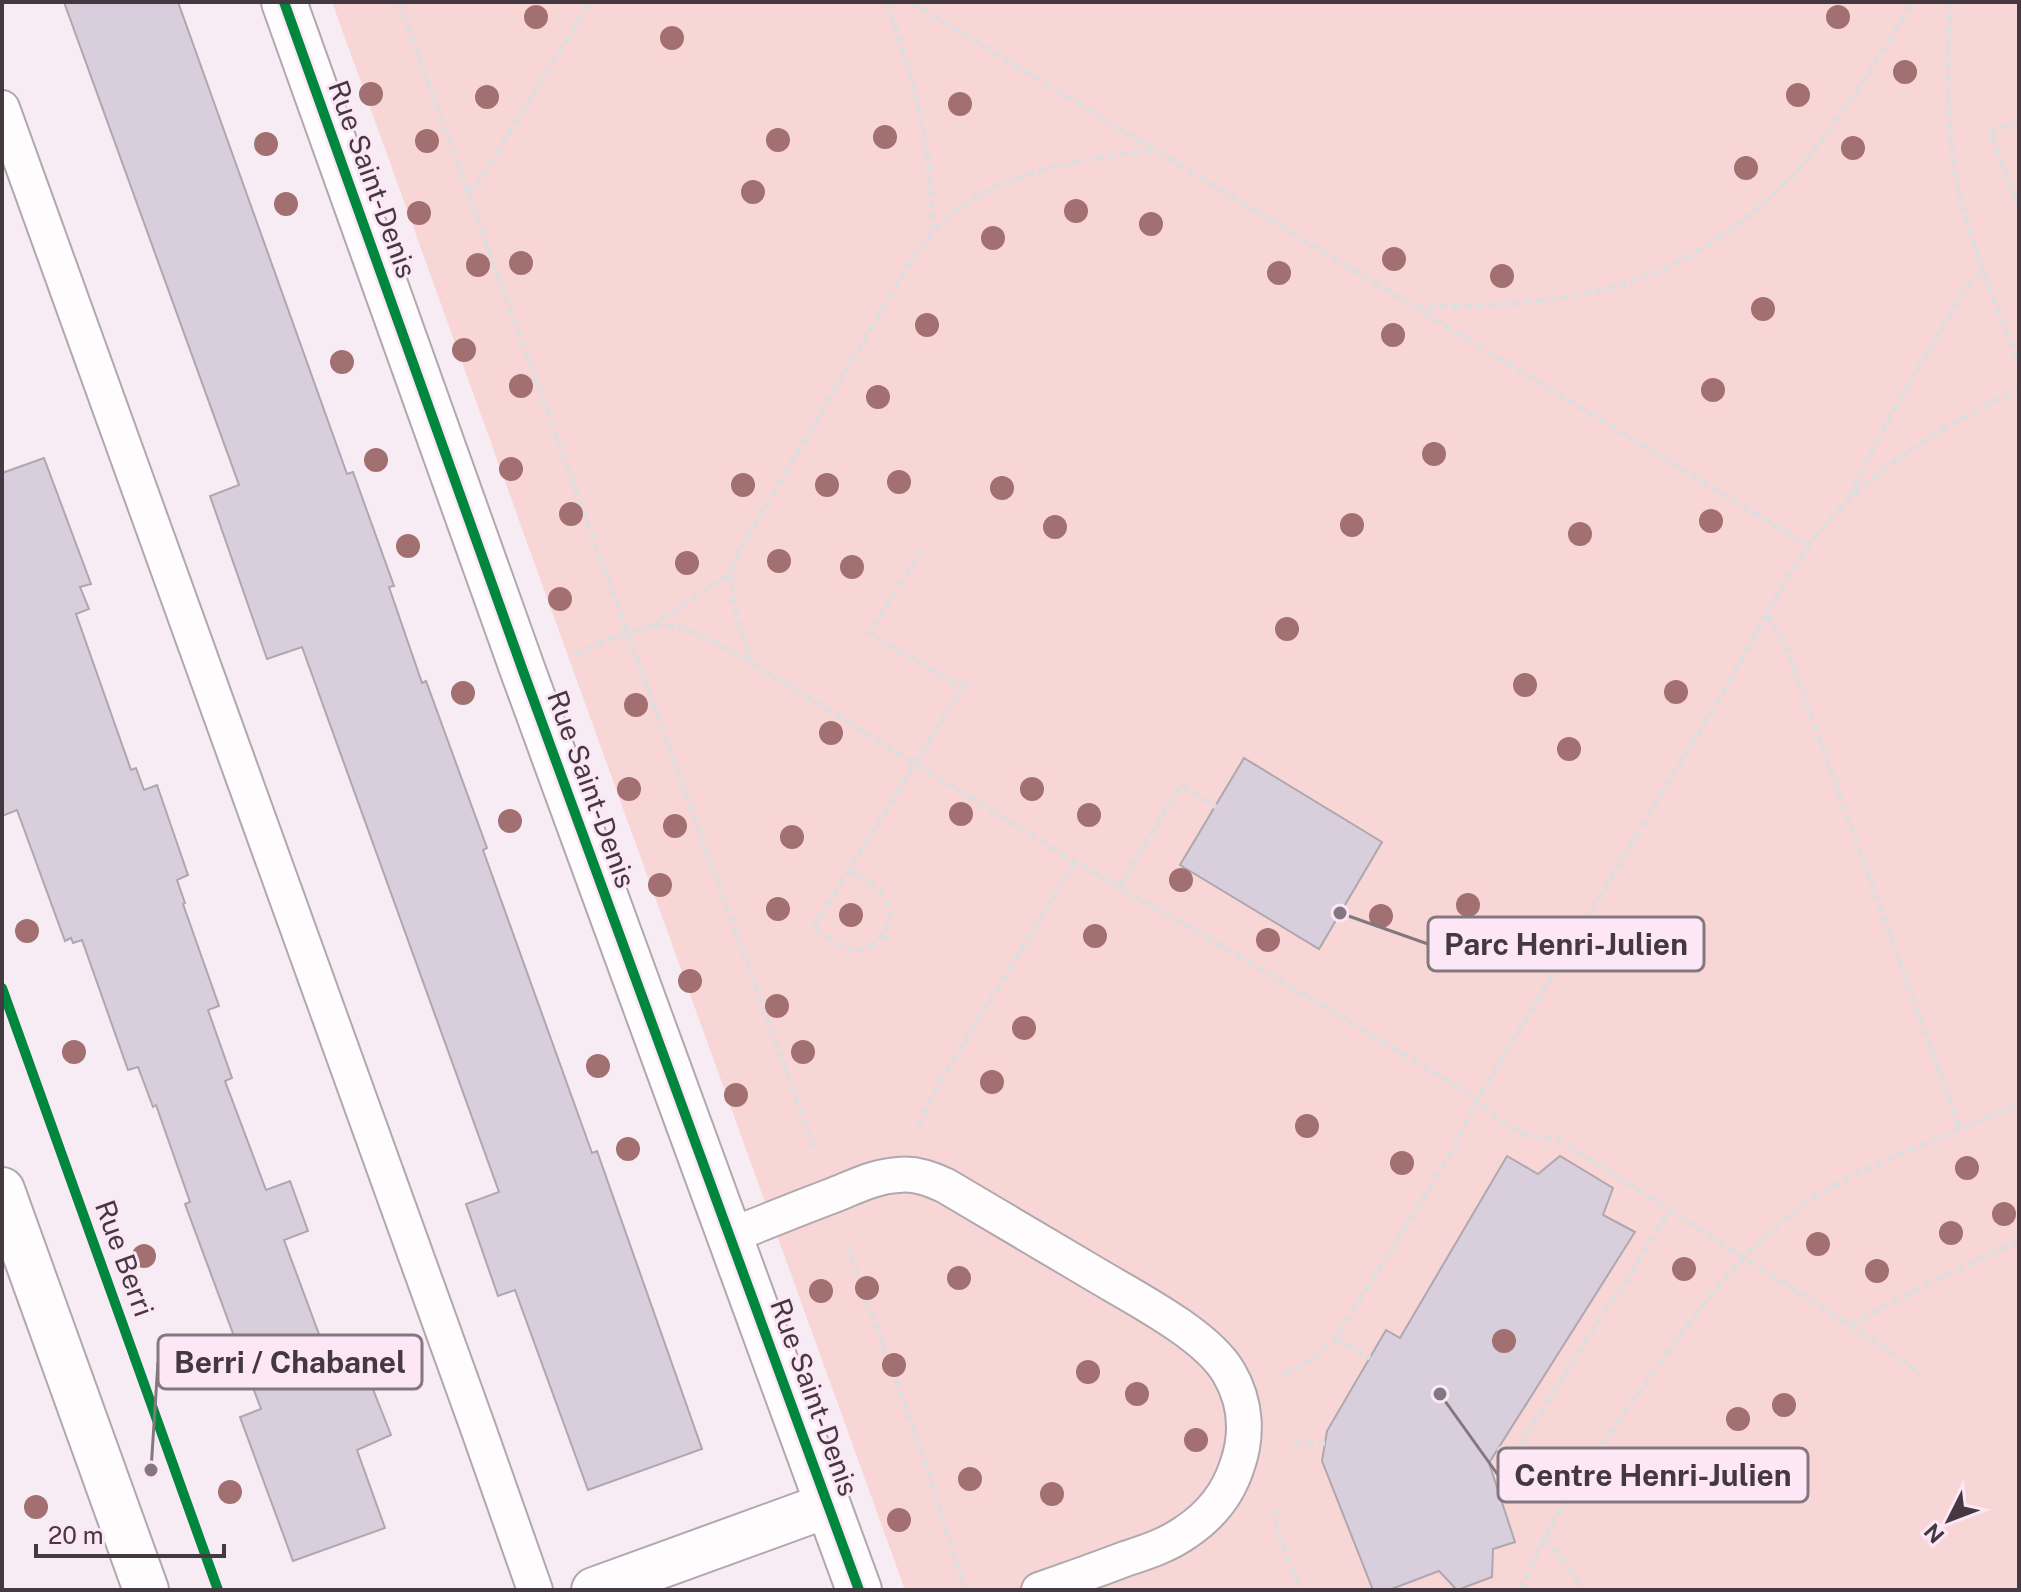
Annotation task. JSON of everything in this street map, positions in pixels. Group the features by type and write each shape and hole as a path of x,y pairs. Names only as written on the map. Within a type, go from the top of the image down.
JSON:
{"street":[{"name":"Rue Saint-Denis","path":"284,2 523,671 859,1590"},
{"path":"2,1190 146,1590"},
{"path":"594,1590 828,1505"}],"lane":[{"path":"2,108 535,1590"},
{"path":"730,1236 862,1184 887,1176 917,1175 946,1186 1160,1312 1216,1356 1237,1390 1245,1434 1234,1476 1217,1503 1197,1524 1173,1540 1039,1590"}],"path":[{"path":"399,2 815,1149"},
{"path":"466,191 477,185 590,2"},
{"path":"887,2 915,90 928,157 934,231"},
{"path":"911,2 1809,546"},
{"path":"1415,307 1475,307 1561,298 1614,286 1664,269 1704,248 1745,220 1795,174 1868,73 1913,2"},
{"path":"1950,2 1947,89 1960,195 1984,272 2019,363"},
{"path":"2019,121 1990,132 2019,208"},
{"path":"752,663 733,603 730,573 747,537 915,254 934,231 961,207 995,186 1064,164 1154,149"},
{"path":"1847,501 1885,425 1963,292 1972,280 1984,272"},
{"path":"1283,1375 1303,1366 1335,1338 1455,1147 1477,1100 1728,684 1791,571 1819,531 1847,501 1932,436 2019,389"},
{"path":"923,549 869,633 962,688"},
{"path":"651,626 730,573"},
{"path":"1767,614 1787,649 1960,1129"},
{"path":"567,656 651,626 676,626 700,635 752,663 1075,862 1317,1001 1439,1075 1525,1135 1558,1139 1850,1325 1920,1375"},
{"path":"849,870 882,893 890,916 882,935 866,949 842,946 813,928 968,678"},
{"path":"1119,887 1181,785 1216,807"},
{"path":"916,1130 941,1080 1075,862"},
{"path":"882,935 891,941"},
{"path":"1520,1590 1545,1538 1589,1463 1679,1335 1743,1258 1790,1215 1831,1187 1875,1164 2019,1105"},
{"path":"1512,1458 1669,1210"},
{"path":"843,1235 923,1456 965,1590"},
{"path":"1850,1325 1935,1280 2019,1241"},
{"path":"1335,1338 1370,1358"},
{"path":"1292,1442 1325,1443"},
{"path":"1498,1448 1570,1494"},
{"path":"1545,1538 1574,1574 1582,1590"}],"shaded area":[{"path":"332,2 2019,2 2019,1590 905,1590"}],"building":[{"path":"64,2 178,2 347,474 353,472 394,586 389,587 422,683 426,681 487,848 483,850 592,1153 597,1151 702,1449 588,1490 515,1290 498,1296 466,1204 499,1192 302,647 267,659 210,496 239,485"},
{"path":"44,458 91,584 80,587 89,609 76,614 131,770 136,768 144,790 157,785 188,875 177,880 219,1006 208,1010 232,1078 225,1081 266,1190 290,1181 308,1231 284,1240 336,1380 365,1369 391,1435 357,1450 385,1528 293,1561 240,1417 261,1409 185,1204 190,1202 156,1105 153,1107 138,1067 128,1070 82,940 73,943 71,938 65,941 17,810 2,816 2,473"},
{"path":"1244,758 1382,842 1319,949 1180,865"},
{"path":"1507,1156 1538,1174 1560,1156 1613,1188 1603,1215 1635,1232 1489,1463 1515,1542 1493,1549 1492,1577 1457,1590 1439,1571 1389,1590 1373,1590 1322,1461 1327,1431 1386,1330 1400,1338"}],"cycle path":[{"path":"284,2 523,671 859,1590"},
{"name":"Rue Berri","path":"2,988 218,1590"}],"place":[{"name":"Parc Henri-Julien","path":"1340,913"},
{"name":"Centre Henri-Julien","path":"1440,1394"},
{"name":"Berri / Chabanel","path":"151,1470"}]}
